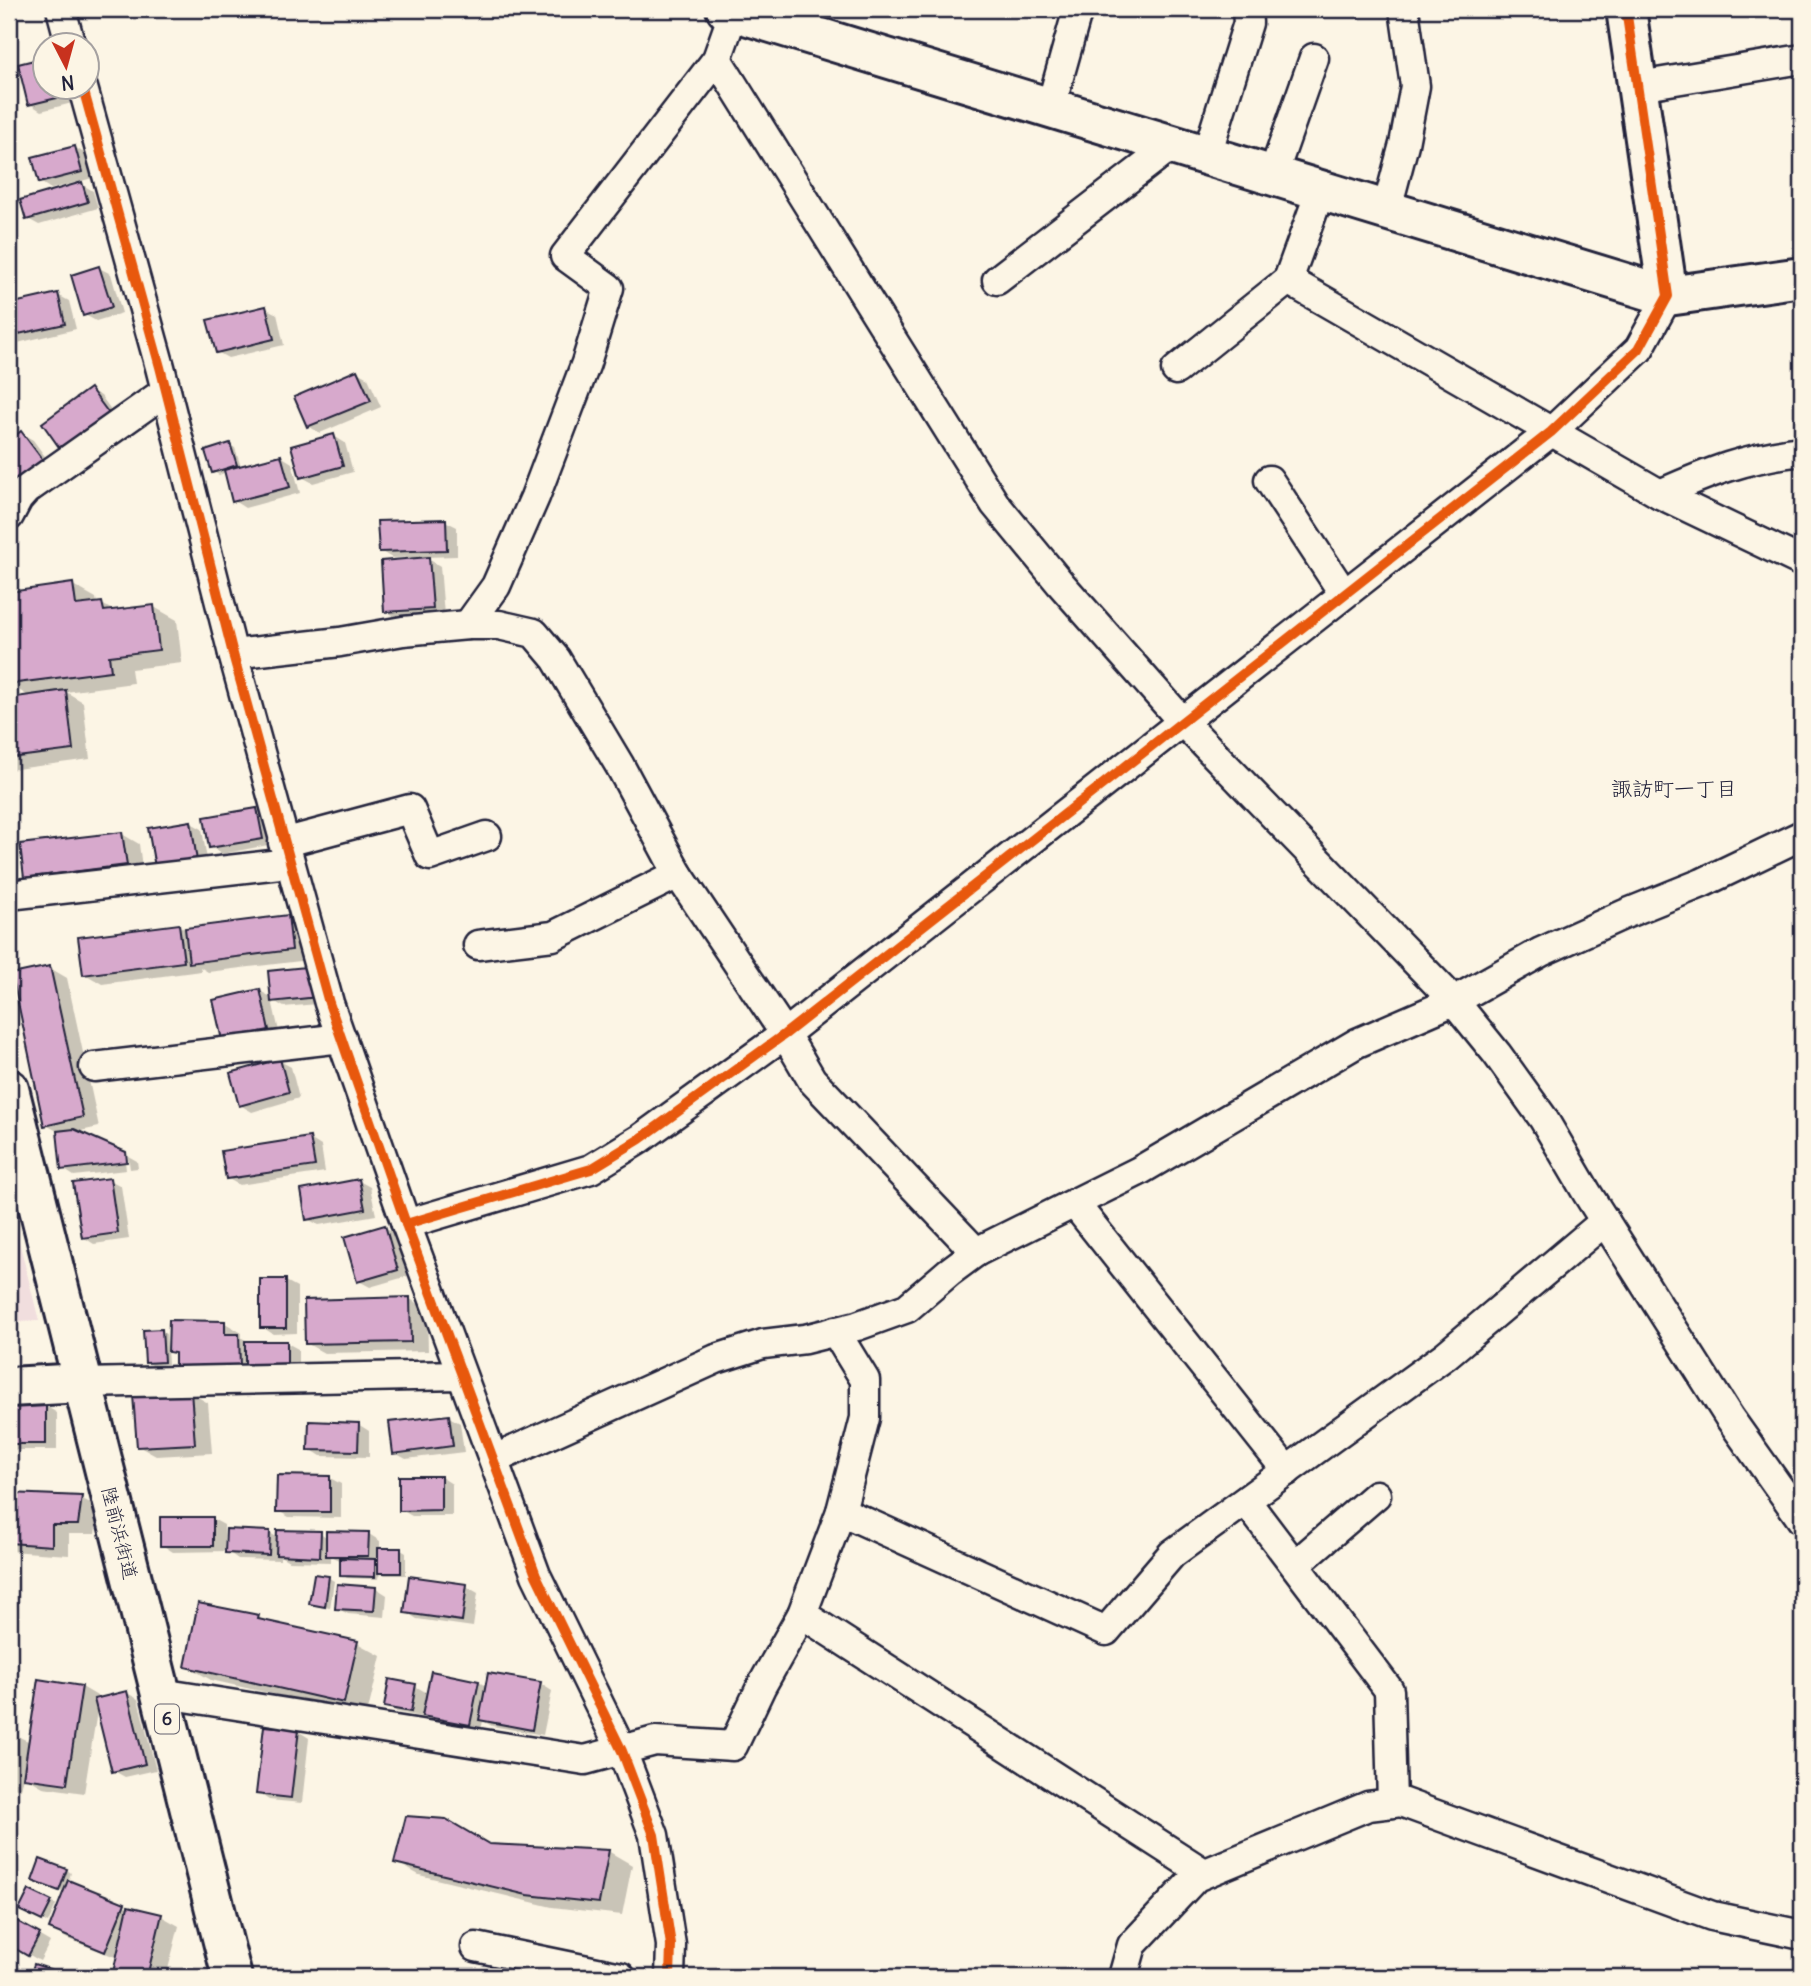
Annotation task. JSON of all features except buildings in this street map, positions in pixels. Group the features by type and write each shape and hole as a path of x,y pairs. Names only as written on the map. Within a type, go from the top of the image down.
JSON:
{"main road":[{"path":"1626,9 1668,296"},
{"path":"730,10 1668,296 1802,277"},
{"name":"陸前浜街道","path":"9,1089 232,1977"},
{"path":"9,1387 82,1383"}],"street":[{"path":"61,9 67,32"},
{"path":"1050,109 1078,9"},
{"path":"997,280 1188,151 1248,23 1247,9"},
{"path":"1386,212 1404,144 1415,86 1405,9"},
{"path":"468,625 496,586 536,497 586,363 609,288 565,256 717,59 730,10"},
{"path":"1272,177 1314,58"},
{"path":"717,59 995,504 1060,583 1182,721 1454,1002 1497,1054 1543,1118 1729,1417 1802,1520"},
{"path":"1639,86 1802,59"},
{"path":"87,102 166,391 286,853 329,1003 406,1224 536,1575 622,1751 654,1835 671,1945 670,1977"},
{"path":"1175,370 1288,280 1320,192"},
{"path":"1288,280 1660,494 1802,562"},
{"path":"406,1224 591,1169 639,1139 786,1034 1551,432 1639,349 1668,296"},
{"path":"9,516 26,489 166,391"},
{"path":"1660,494 1711,470 1768,455 1802,451"},
{"path":"1269,480 1344,594"},
{"path":"233,654 468,625 499,625 534,634 556,659 620,766 678,874 786,1034 812,1080 976,1252"},
{"path":"9,895 286,853 410,809 430,856 487,836"},
{"path":"495,1459 716,1359 763,1344 805,1339 835,1331 907,1308 976,1252 1139,1171 1357,1043 1454,1002 1541,952 1702,883 1802,835"},
{"path":"478,946 553,936 678,874"},
{"path":"94,1067 342,1038"},
{"path":"1075,1204 1287,1471"},
{"path":"841,1511 1106,1631 1172,1554 1446,1355 1605,1221"},
{"path":"160,1693 585,1760 655,1741 733,1746 761,1687 802,1614 841,1511 865,1418 865,1380 835,1331"},
{"path":"82,1383 461,1375"},
{"path":"1294,1565 1376,1495"},
{"path":"1246,1501 1389,1690 1392,1803"},
{"path":"802,1614 1204,1873"},
{"path":"1123,1977 1132,1945 1196,1877 1367,1806 1401,1802 1712,1916 1802,1935"},
{"path":"476,1947 621,1977"}],"shaded area":[{"path":"9,1201 39,1321 9,1322"}],"cycle path":[{"path":"406,1224 591,1169 640,1139 785,1034 1551,432 1639,349 1668,296 1626,9"},
{"path":"87,102 160,367 233,654 329,1003 406,1224 536,1575 622,1751 654,1835 671,1945 670,1977"}],"district":[{"name":"諏訪町一丁目","path":"1674,789"}]}
